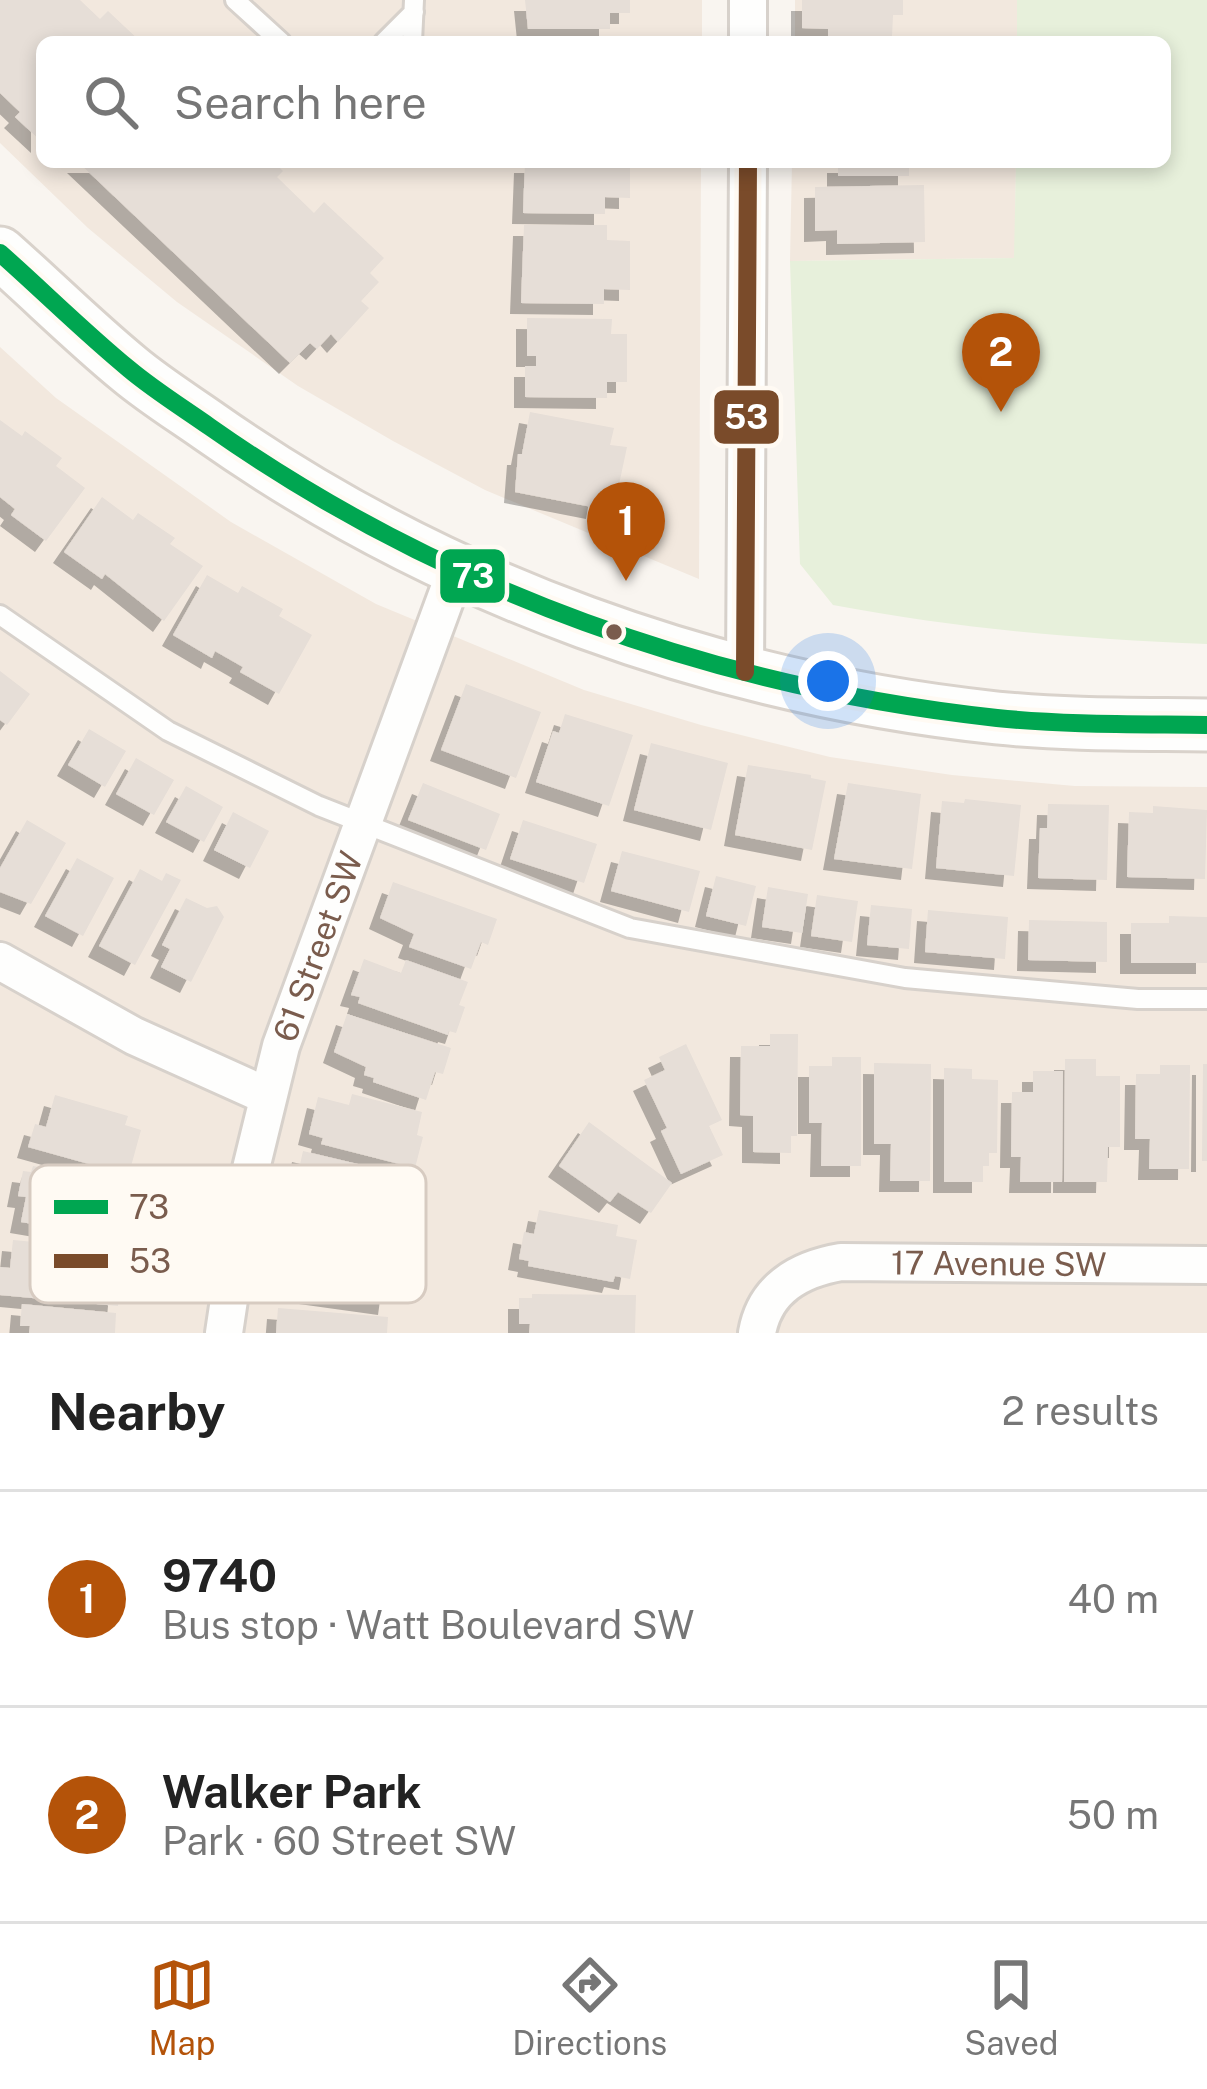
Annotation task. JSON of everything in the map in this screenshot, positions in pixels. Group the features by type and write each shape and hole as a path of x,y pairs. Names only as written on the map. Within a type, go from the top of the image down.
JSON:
{"street":[{"path":"748,0 748,36"},
{"path":"745,672 748,168"},
{"path":"0,253 130,370 317,496 456,570 624,636 745,672 892,703 1080,724 1207,725"},
{"name":"61 Street SW","path":"253,1165 267,1096 299,990 456,570"},
{"path":"0,961 134,1036 267,1096"},
{"name":"17 Avenue SW","path":"757,1333 765,1306 792,1276 815,1266 842,1262 1207,1265"},
{"name":"61 Street SW","path":"224,1333 227,1303"}],"lane":[{"path":"235,0 274,36"},
{"path":"389,36 414,6"},
{"path":"412,36 414,6"},
{"path":"0,615 168,730 361,824 630,928 905,978 1138,999 1207,999"}],"shaded area":[{"path":"0,0 702,0 702,36 36,36 36,168 701,168 699,579 485,490 298,386 177,302 88,228 0,143"},
{"path":"795,0 1017,0 1017,36 795,36"},
{"path":"792,168 1016,168 1015,258 790,261"},
{"path":"0,347 56,398 231,522 376,604 584,690 830,757 1075,786 1207,787 1207,1333 0,1333"}],"green space":[{"path":"1017,0 1207,0 1207,644 1019,632 833,605 800,564 790,261 1014,258 1016,168 1171,168 1171,36 1017,36"}],"building":[{"path":"0,0 80,0 100,19 108,11 135,36 36,36 36,136 15,117 20,112 0,93"},
{"path":"525,0 630,0 630,13 610,13 610,29 528,29"},
{"path":"802,0 903,0 903,15 893,15 892,36 828,36 828,29 802,28"},
{"path":"84,168 280,168 283,171 277,177 314,213 324,202 384,258 370,273 379,282 361,301 369,308 338,342 331,334 317,349 310,343 290,363"},
{"path":"525,168 630,168 630,198 605,197 605,214 523,213"},
{"path":"838,168 909,168 909,176 838,176"},
{"path":"924,185 925,242 837,244 837,230 815,231 815,187"},
{"path":"524,225 607,225 607,240 630,241 630,290 604,289 604,304 521,303"},
{"path":"527,318 612,319 611,334 627,334 627,382 607,382 607,398 525,397 525,366 536,366 536,356 527,356"},
{"path":"530,412 614,428 610,445 627,447 617,494 600,491 597,508 515,492 518,454 522,454"},
{"path":"0,420 22,436 25,431 62,458 56,466 85,488 46,541 11,515 15,509 0,497"},
{"path":"102,497 133,520 138,513 175,538 170,544 203,566 164,621 105,574 102,579 64,552"},
{"path":"207,575 238,593 242,586 283,609 279,616 312,635 279,694 215,651 212,658 173,635"},
{"path":"0,671 30,694 7,725 0,720"},
{"path":"466,684 541,712 516,778 441,750"},
{"path":"565,714 633,735 609,806 536,782 553,731 559,733"},
{"path":"89,729 126,751 105,787 68,765"},
{"path":"651,743 728,763 711,830 634,810"},
{"path":"136,758 174,780 154,815 116,794"},
{"path":"748,765 826,781 812,850 735,835"},
{"path":"423,783 500,814 486,850 408,820"},
{"path":"848,783 921,794 912,869 834,859"},
{"path":"186,786 223,807 204,842 166,822"},
{"path":"965,799 1021,805 1014,876 936,868 942,801 964,803"},
{"path":"1048,804 1109,805 1107,880 1038,878 1040,828 1047,828"},
{"path":"1153,806 1207,810 1205,879 1127,877 1129,812 1153,813"},
{"path":"233,812 269,831 250,868 214,850"},
{"path":"27,820 66,843 31,904 0,892 0,868"},
{"path":"523,820 597,844 584,883 510,859"},
{"path":"622,851 700,871 689,912 611,891"},
{"path":"77,858 114,878 83,936 45,916"},
{"path":"140,869 162,881 166,873 181,880 135,965 99,946"},
{"path":"716,876 756,886 746,926 706,916"},
{"path":"393,882 497,919 488,945 481,942 471,969 409,947 414,934 380,918"},
{"path":"768,887 808,894 802,933 762,927"},
{"path":"817,895 858,901 852,942 811,936"},
{"path":"186,898 207,908 217,906 224,917 191,982 161,967 170,949 162,945"},
{"path":"871,905 912,909 909,949 867,945"},
{"path":"928,910 1008,917 1005,959 925,952"},
{"path":"1169,916 1207,917 1207,963 1131,963 1131,923 1169,923"},
{"path":"1029,920 1107,922 1107,962 1028,960"},
{"path":"364,959 401,973 406,960 468,982 456,1033 449,1031 448,1035 358,1003 360,997 351,995"},
{"path":"347,1014 451,1048 443,1074 435,1072 426,1100 373,1082 374,1078 364,1075 366,1067 334,1052"},
{"path":"770,1034 798,1034 797,1136 791,1136 791,1153 753,1152 753,1116 740,1115 741,1046 770,1046"},
{"path":"686,1044 722,1120 709,1126 723,1155 681,1174 661,1131 667,1128 644,1080 665,1070 659,1057"},
{"path":"832,1057 861,1057 861,1166 821,1166 822,1123 809,1123 809,1066 832,1066"},
{"path":"1065,1059 1096,1059 1096,1076 1120,1076 1120,1147 1108,1147 1107,1182 1064,1182"},
{"path":"874,1063 931,1064 930,1181 890,1181 891,1144 874,1144"},
{"path":"1203,1064 1207,1064 1207,1161 1202,1161"},
{"path":"1160,1065 1190,1065 1189,1169 1149,1169 1150,1139 1135,1139 1136,1074 1160,1074"},
{"path":"944,1068 972,1069 972,1079 998,1080 997,1153 989,1153 983,1182 944,1182"},
{"path":"1033,1071 1063,1071 1062,1182 1020,1182 1021,1157 1011,1157 1012,1092 1033,1092"},
{"path":"352,1094 422,1112 417,1135 423,1137 416,1165 321,1144 323,1138 309,1134 318,1097 349,1105"},
{"path":"55,1095 128,1116 125,1125 141,1130 131,1165 92,1165 28,1147 35,1124 46,1127"},
{"path":"589,1122 672,1183 651,1213 618,1192 610,1202 559,1166"},
{"path":"303,1151 362,1165 300,1165"},
{"path":"23,1171 30,1172 30,1224 21,1222 26,1197 18,1196"},
{"path":"539,1210 618,1225 616,1236 637,1240 630,1279 615,1276 613,1282 528,1266 529,1261 519,1259 524,1232 534,1234"},
{"path":"13,1240 30,1242 30,1298 0,1295 0,1267 10,1268"},
{"path":"532,1294 636,1295 635,1333 529,1333 530,1324 519,1324 519,1298 532,1298"},
{"path":"22,1304 116,1313 115,1333 29,1333 30,1326 20,1326"},
{"path":"278,1308 388,1317 387,1333 276,1333"}],"transit line":[{"name":"53","path":"745,672 748,168"},
{"name":"73","path":"0,253 139,377 299,485 487,583 585,622 686,656 892,704 1023,720 1207,725"}],"place":[{"name":"Walker Park","path":"1001,412"},
{"name":"9740","path":"626,581"}]}
